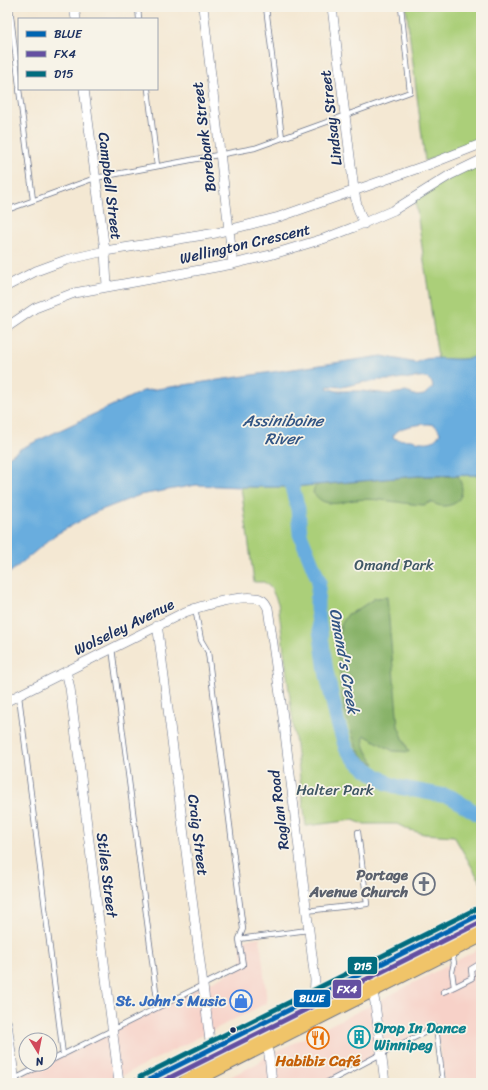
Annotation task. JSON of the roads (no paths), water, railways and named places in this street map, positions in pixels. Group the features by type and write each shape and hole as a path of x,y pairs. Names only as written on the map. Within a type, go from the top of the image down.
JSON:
{"highway":[{"path":"143,1083 170,1076 211,1049 481,914"},
{"path":"186,1083 481,934"}],"street":[{"path":"74,7 76,18"},
{"name":"Borebank Street","path":"203,7 234,264"},
{"name":"Lindsay Street","path":"332,7 354,190 357,206 364,224"},
{"name":"Campbell Street","path":"84,90 105,251 107,286"},
{"name":"Wellington Crescent","path":"7,286 36,271 66,260 105,251 229,229 299,211 481,144"},
{"name":"Wellington Crescent","path":"7,327 44,304 74,293 234,264 306,245 364,224 394,210 450,175 481,160"},
{"name":"Wolseley Avenue","path":"7,702 157,625 195,608 248,598 261,599"},
{"name":"Raglan Road","path":"261,599 268,608 284,725 315,980 313,1020"},
{"name":"Craig Street","path":"157,625 211,1049"},
{"name":"Stiles Street","path":"66,671 69,684 119,1083"},
{"path":"368,970 385,1083"},
{"path":"7,1023 12,1081"},
{"path":"266,1043 272,1083"}],"lane":[{"path":"10,7 18,79"},
{"path":"138,7 139,18"},
{"path":"266,7 282,138"},
{"path":"7,210 95,178 255,148 410,92 401,7"},
{"path":"19,90 32,200"},
{"path":"148,90 157,166"},
{"path":"58,1057 242,965 240,939 243,929 208,652 201,640 195,608"},
{"path":"112,648 158,1007"},
{"path":"19,696 63,1055"},
{"path":"306,911 367,904 358,832"},
{"path":"240,939 308,930"},
{"path":"452,949 454,963 452,972 454,988"},
{"path":"443,992 472,978 471,969 481,963"},
{"path":"328,1083 381,1054 436,1027 443,1083"},
{"path":"12,1081 29,1072"}],"water":[{"name":"Assiniboine River","path":"481,353 481,475 418,476 292,487 196,485 140,495 96,512 55,535 7,575 7,458 20,449 143,391 382,356 416,363 431,358 465,359","holes":["417,377 428,379 432,384 433,387 424,395 417,396 406,392 389,394 361,391 337,391 327,388 328,386 342,387 378,380 403,378 411,379","431,424 438,428 440,433 434,440 423,442 398,439 394,438 393,436 403,428"]}],"waterway":[{"name":"Omand's Creek","path":"290,467 292,487 298,509 300,534 319,581 317,609 326,671 337,720 346,748 361,765 387,783 398,787 451,797 481,816"}],"place":[{"name":"Portage Avenue Church","path":"424,884"},
{"name":"St. John's Music","path":"241,1001"},
{"name":"Drop In Dance Winnipeg","path":"359,1037"},
{"name":"Habibiz Café","path":"318,1038"}],"park label":[{"name":"Omand Park","path":"394,565"},
{"name":"Halter Park","path":"335,790"}]}
